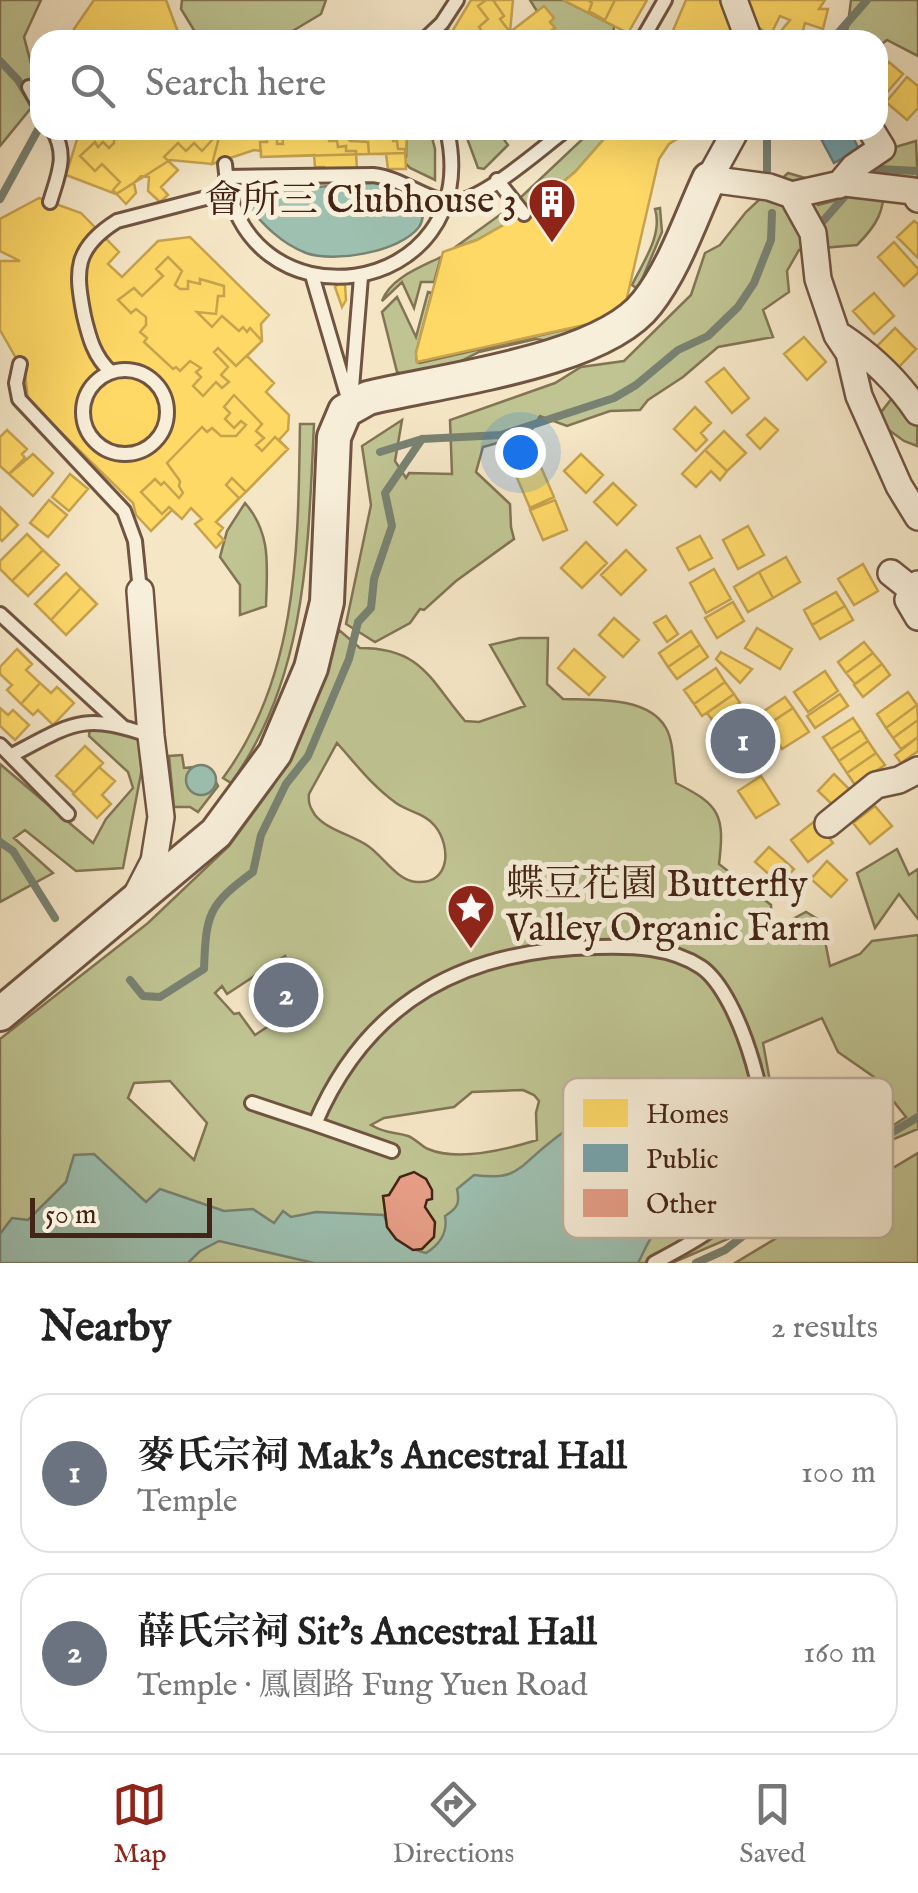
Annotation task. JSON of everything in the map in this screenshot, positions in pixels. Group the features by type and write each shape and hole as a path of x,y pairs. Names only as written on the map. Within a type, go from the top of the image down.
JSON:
{"street":[{"path":"734,0 745,30"},
{"path":"0,1014 216,833 285,734 320,635 327,602 334,437 338,421 351,407 368,398 576,350 612,333 645,305 657,288 731,140"},
{"path":"849,184 854,167 882,148 877,140"},
{"path":"709,180 769,187 792,196 849,184 913,191 918,199"},
{"path":"792,196 812,232 818,280 849,353 859,396 899,486 918,517"},
{"path":"838,334 864,352 918,412"},
{"path":"907,582 908,600 918,617"},
{"path":"133,903 154,861 162,817 150,736 140,592"},
{"path":"828,824 876,785 899,780 918,770"}],"lane":[{"path":"435,30 458,0"},
{"path":"648,30 665,0"},
{"path":"50,202 63,161 58,140"},
{"path":"227,178 240,220 258,245 283,264 312,276 360,277 387,269 412,253 430,234 447,202 452,177 449,140"},
{"path":"111,372 99,378 84,401 86,428 103,449 129,455 142,452 162,435 167,423 165,397 158,386 137,371 111,372 102,364 90,340 76,278 88,246 117,221 227,178 390,176 447,202 468,199 552,140"},
{"path":"497,180 524,214"},
{"path":"312,276 351,407"},
{"path":"351,407 360,277"},
{"path":"20,364 16,383 19,399 124,511 135,541 140,592"},
{"path":"0,614 122,727"},
{"path":"12,755 71,724 100,720 150,736"},
{"path":"0,745 68,814"},
{"path":"315,1124 330,1088 366,1039 410,998 478,964 556,947 630,946 668,953 700,966 718,982 735,1013 749,1046 755,1078"},
{"path":"252,1103 392,1151"},
{"path":"654,1263 701,1238"}],"green space":[{"path":"0,0 41,0 24,37 30,60 30,109 0,146"},
{"path":"182,0 326,0 321,14 294,30 194,30 181,9"},
{"path":"530,0 563,0 614,26 614,30 549,30"},
{"path":"851,0 918,0 918,56 888,41 888,30 847,30"},
{"path":"407,140 433,140 435,180 410,168 401,159 406,157"},
{"path":"468,140 504,140 508,145 484,169 478,168"},
{"path":"581,140 603,140 575,172 527,212 520,198"},
{"path":"916,141 918,188 886,181 879,216 857,245 799,250 787,271 789,292 763,310 773,337 718,347 640,410 610,411 567,426 540,416 529,434 483,447 476,472 510,504 514,539 424,610 420,609 410,623 375,642 346,624 371,505 362,446 402,420 395,461 406,478 409,473 452,474 450,420 555,383 581,367 624,361 691,295 705,253 720,245 746,212 788,173 809,179 818,205 868,192 868,155"},
{"path":"660,208 662,232 638,289 632,285 651,248 656,229 655,209"},
{"path":"508,209 518,217 454,248"},
{"path":"441,257 434,282 421,282 414,308 402,282 382,301 399,280"},
{"path":"428,292 432,293 416,353 420,363 607,320 549,341 536,339 402,374 397,372 382,312 397,297 416,337"},
{"path":"896,393 918,398 917,446 875,420"},
{"path":"300,424 314,424 299,611 275,700 256,743 231,783 223,778 248,738 267,696 289,608 298,516"},
{"path":"245,503 264,539 266,606 240,615 240,585 220,557 227,531"},
{"name":"蝶豆花園 Butterfly Valley Organic Farm","path":"339,630 360,648 381,649 411,660 433,680 465,721 479,722 525,706 490,645 520,638 548,638 547,684 563,699 634,705 647,710 666,728 676,783 711,805 720,823 719,864 771,905 772,930 806,912 821,921 830,966 860,954 872,941 918,935 918,1129 893,1139 893,1125 906,1117 893,1101 893,1078 875,1078 838,1052 822,1018 763,1043 769,1078 563,1078 563,1238 730,1238 672,1263 0,1263 0,1039 148,923 229,846 273,786","holes":["337,743 387,796 435,826 445,853 445,862 436,877 410,881 368,846 315,815 309,794","285,956 312,997 255,1035 239,1013 234,1014 215,993 222,986 227,994","170,1081 207,1123 194,1160 128,1098 134,1083","523,1090 534,1095 539,1101 537,1140 498,1150 440,1153 408,1136 371,1125 384,1118 454,1107 472,1092"]},
{"path":"90,728 138,737 142,768 123,868 76,871 25,830 14,838 53,873 0,902 0,764 93,843 106,819 133,788 128,772 89,736"},
{"path":"182,755 184,768 193,767 187,775 198,794 207,793 216,782 218,786 198,812 190,807 174,807 169,756"},
{"path":"897,849 909,875 918,869 918,919 899,894 875,928 857,873"},
{"path":"918,1153 918,1263 735,1263 777,1238 893,1238 893,1168"}],"shaded area":[{"path":"383,182 414,196 422,204 421,224 397,243 349,256 318,256 297,249 272,232 245,203 251,192"},
{"path":"201,765 211,770 216,780 211,790 201,795 191,790 186,780 191,770"},
{"path":"563,1133 563,1238 650,1238 638,1263 314,1263 219,1241 188,1263 0,1263 0,1234 12,1218 28,1220 66,1182 74,1155 94,1154 146,1202 160,1189 224,1211 253,1209 274,1223 283,1211 291,1217 316,1212 384,1215 399,1240 426,1253 442,1238 445,1216 457,1205 457,1189 474,1175 499,1176 516,1171"}],"building: Homes":[{"path":"94,0 166,0 177,30 74,30"},
{"path":"471,0 513,0 510,30 453,30"},
{"path":"493,0 508,30 481,30 479,27 488,19 478,6"},
{"path":"563,0 647,0 630,30 622,30"},
{"path":"588,0 615,0 605,20 589,11 592,3"},
{"path":"686,0 724,0 733,30 673,30"},
{"path":"686,0 724,0 733,30 673,30"},
{"path":"745,0 825,0 819,9 828,9 823,29 805,23 803,30 782,30 790,20 780,16 773,30 757,26"},
{"path":"544,6 554,18 550,22 555,28 513,30"},
{"path":"544,6 554,18 550,22 555,28 513,30"},
{"path":"888,63 903,74 888,91"},
{"path":"907,77 918,86 918,108 907,120 888,100"},
{"path":"77,140 218,140 212,164 170,160 116,194 66,175"},
{"path":"212,140 202,151 194,143 186,151 178,143 164,157 178,170 161,187 168,195 160,202 148,191 149,177 141,176 134,183 136,193 126,204 113,190 120,182 102,164 95,171 80,156 95,142 98,147 103,142 109,148 114,143"},
{"path":"218,140 407,140 406,153 261,157 261,151 254,150 212,164"},
{"path":"277,140 277,144 283,144 283,140 337,141 338,147 356,151 357,171 325,173 324,167 315,167 314,155 261,157 260,142"},
{"name":"會所三 Clubhouse 3","path":"603,140 676,140 659,159 626,302 607,320 417,362 416,353 443,252 477,240 530,210 575,172"},
{"name":"會所三 Clubhouse 3","path":"603,140 676,140 659,159 626,302 607,320 417,362 416,353 443,252 477,240 530,210 575,172"},
{"path":"350,141 397,141 398,149 405,149 406,169 388,169 386,154 369,154 368,142"},
{"path":"39,198 81,213 119,252 108,264 122,277 158,241 190,237 269,315 261,324 262,341 247,356 274,383 266,392 289,415 288,430 279,440 288,449 216,522 223,528 218,534 224,540 216,548 195,524 202,519 191,508 182,519 172,510 151,531 136,515 133,503 28,400 25,374 0,330 0,261 20,261 0,251 0,219"},
{"path":"914,221 918,224 918,258 897,237"},
{"path":"894,242 918,269 904,286 878,257"},
{"path":"168,257 182,271 175,285 180,289 188,289 188,281 200,284 200,279 224,286 224,296 218,296 216,314 197,312 212,327 222,316 239,331 243,327 247,332 250,328 262,341 236,366 218,348 214,352 228,367 221,375 229,382 222,388 216,382 203,396 193,386 201,377 196,372 201,368 190,361 180,371 173,369 144,342 147,338 140,332 146,317 136,309 131,313 118,300 134,288 142,296 163,276 156,269"},
{"path":"340,281 345,285 346,300 342,307 335,287"},
{"path":"874,293 894,316 874,334 853,311"},
{"path":"895,328 916,349 897,369 875,348"},
{"path":"804,337 826,362 807,380 784,354"},
{"path":"724,368 749,398 732,413 706,382"},
{"path":"234,395 262,424 256,431 264,438 256,445 262,451 275,437 288,449 246,492 232,478 226,485 239,498 216,522 223,528 218,534 224,540 216,548 195,524 202,519 191,508 182,519 169,507 162,514 141,492 155,479 161,485 164,482 179,498 183,493 180,481 167,463 202,427 207,432 212,428 221,436 236,436 246,425 241,421 234,428 225,419 230,413 224,407"},
{"path":"695,407 711,423 701,433 707,440 696,451 674,429"},
{"path":"765,418 778,430 760,449 747,435"},
{"path":"7,430 27,449 22,454 25,458 9,474 0,466 0,437"},
{"path":"724,431 746,453 727,471 705,450"},
{"path":"705,450 727,471 720,480 711,471 696,487 682,474"},
{"path":"33,454 53,473 33,496 9,474"},
{"path":"581,454 603,475 586,493 564,471"},
{"path":"541,467 554,497 530,508 517,478"},
{"path":"70,474 88,489 69,511 52,497"},
{"path":"613,483 636,505 617,525 594,502"},
{"path":"49,500 67,515 48,537 30,523"},
{"path":"555,500 567,530 543,540 530,510"},
{"path":"0,507 18,525 2,541 0,539"},
{"path":"748,526 764,555 738,569 723,540"},
{"path":"27,534 43,550 12,581 0,569 0,561"},
{"path":"700,536 712,558 689,570 677,548"},
{"path":"586,542 607,563 582,588 561,568"},
{"path":"43,550 59,565 28,596 12,581"},
{"path":"626,550 646,570 621,595 601,575"},
{"path":"786,557 800,582 773,598 759,572"},
{"path":"863,564 878,591 854,605 838,579"},
{"path":"714,569 731,599 706,613 690,583"},
{"path":"759,572 773,598 748,612 734,587"},
{"path":"66,573 81,588 51,620 35,604"},
{"path":"81,588 97,604 66,635 51,620"},
{"path":"836,592 845,606 812,625 804,610"},
{"path":"733,602 744,621 717,638 705,618"},
{"path":"845,606 853,620 820,639 812,625"},
{"path":"666,616 678,634 667,642 654,623"},
{"path":"614,618 639,640 623,657 599,635"},
{"path":"757,628 792,649 780,669 745,648"},
{"path":"691,631 700,645 668,667 659,653"},
{"path":"864,642 873,653 846,673 838,662"},
{"path":"700,645 708,657 677,679 668,667"},
{"path":"17,649 32,664 26,670 40,683 21,704 7,690 12,685 0,674 0,667"},
{"path":"574,649 605,677 589,695 558,668"},
{"path":"721,652 752,669 740,683 716,659"},
{"path":"873,653 882,664 855,684 846,673"},
{"path":"882,664 890,675 863,697 854,685"},
{"path":"716,668 725,682 694,704 684,690"},
{"path":"825,671 838,691 808,712 794,692"},
{"path":"725,682 734,694 702,716 694,704"},
{"path":"40,683 51,693 57,687 74,703 53,725 38,710 33,715 21,704"},
{"path":"908,692 917,705 886,728 877,714"},
{"path":"734,694 740,703 713,721 707,713"},
{"path":"840,694 848,706 815,728 807,716"},
{"path":"785,697 793,708 772,722 764,711"},
{"path":"917,705 918,720 893,738 886,728"},
{"path":"0,708 8,715 13,710 29,725 15,740 0,726"},
{"path":"793,708 809,732 782,749 773,735 778,732 772,722"},
{"path":"853,718 861,730 831,749 823,737"},
{"path":"918,720 918,737 901,749 893,738"},
{"path":"861,730 868,741 839,761 831,749"},
{"path":"918,737 918,751 901,763 895,755"},
{"path":"868,741 876,753 847,773 839,761"},
{"path":"85,746 103,763 74,793 56,776"},
{"path":"876,753 885,765 855,785 847,773"},
{"path":"99,767 115,781 102,795 111,804 97,818 73,794"},
{"path":"834,774 853,793 837,809 818,791"},
{"path":"761,776 779,804 756,818 738,791"},
{"path":"875,806 892,826 870,844 853,823"},
{"path":"816,820 833,843 808,862 791,840"},
{"path":"769,847 794,869 780,884 755,862"},
{"path":"827,861 847,880 831,897 811,879"}],"building: Public":[{"path":"822,140 854,140 859,149 834,163"},
{"path":"746,711 773,750 741,772 714,733"},
{"path":"285,977 296,994 263,1013 253,996"}],"building: Other":[{"path":"414,1172 426,1179 432,1190 432,1199 427,1200 425,1207 435,1222 434,1237 422,1249 413,1250 396,1239 387,1227 383,1196 389,1195 400,1177"}],"waterway":[{"path":"841,30 867,0"},
{"path":"0,61 30,100"},
{"path":"0,199 32,140"},
{"path":"767,140 767,173"},
{"path":"861,179 879,169 918,171"},
{"path":"824,220 851,189"},
{"path":"380,452 422,439 501,435 614,398 636,385 678,350 708,336 738,307 754,283 771,240 772,213"},
{"path":"130,980 143,996 160,997 204,969 212,912 227,893 253,872 261,835 286,784 308,756 349,659 358,622 371,608 374,579 392,526 385,493 422,439"},
{"path":"0,842 13,851 55,918"},
{"path":"893,1132 918,1117"},
{"path":"696,1263 740,1238"}],"place":[{"name":"會所三 Clubhouse 3","path":"552,244"},
{"name":"麥氏宗祠 Mak's Ancestral Hall","path":"743,741"},
{"name":"蝶豆花園 Butterfly Valley Organic Farm","path":"471,950"},
{"name":"薛氏宗祠 Sit's Ancestral Hall","path":"286,995"}]}
